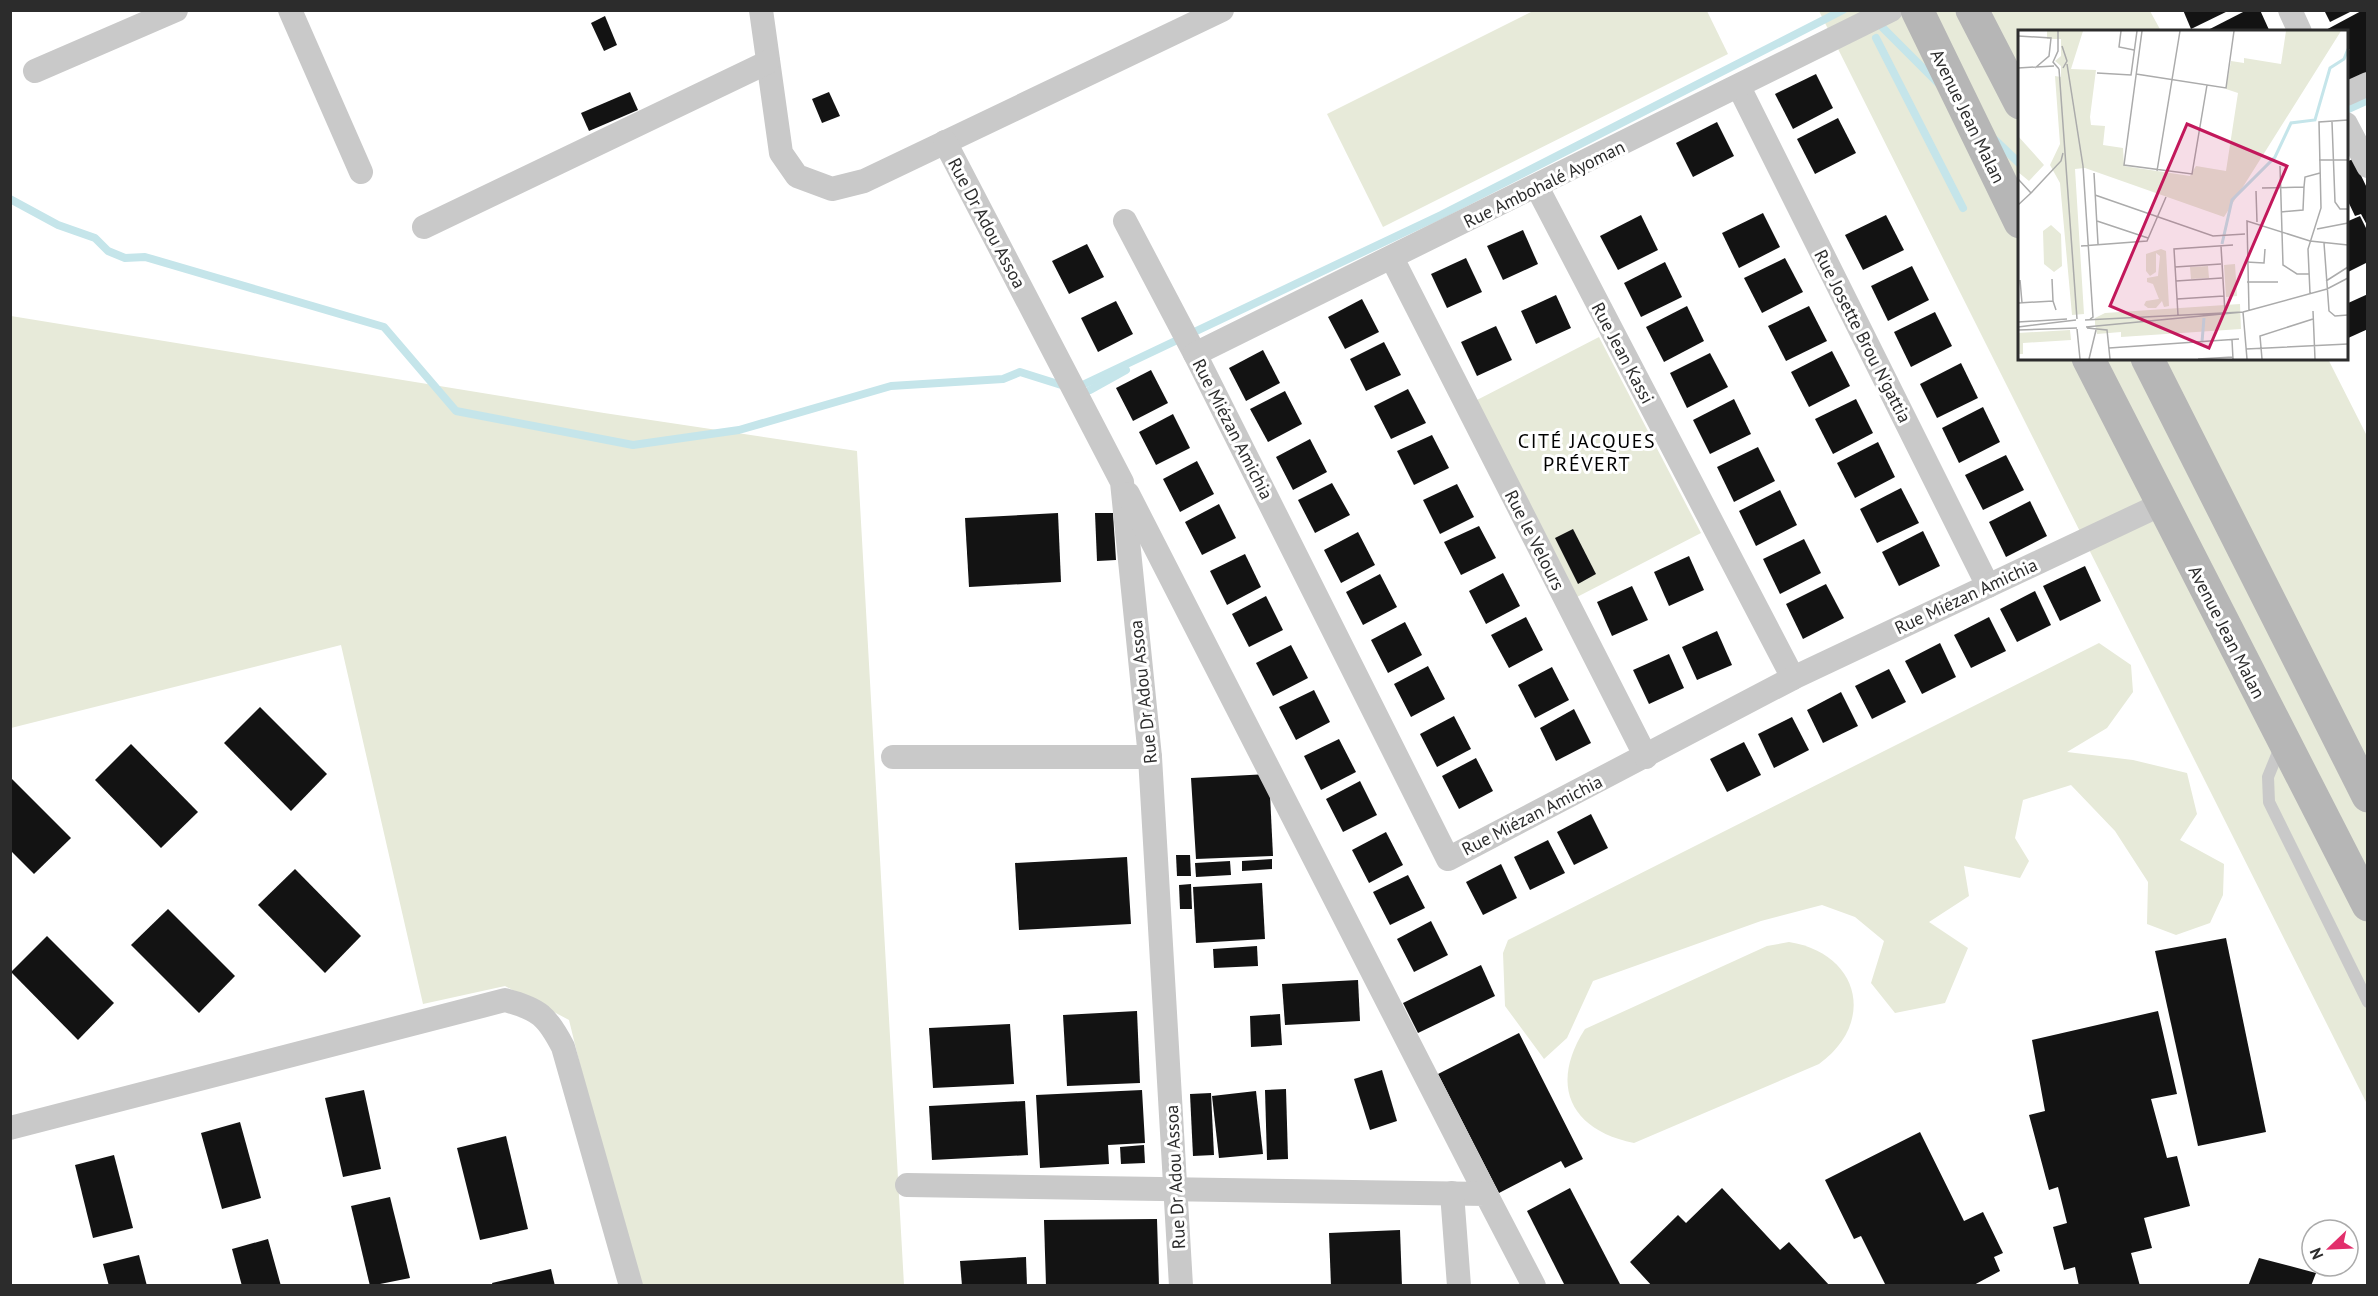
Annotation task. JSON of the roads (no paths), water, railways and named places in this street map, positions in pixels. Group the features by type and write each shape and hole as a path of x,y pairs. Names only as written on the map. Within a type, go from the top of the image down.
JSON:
{"main road":[{"name":"Avenue Jean Malan","path":"1917,10 2018,220"},
{"path":"1972,10 2018,101"},
{"name":"Avenue Jean Malan","path":"2089,360 2367,905"},
{"path":"2148,360 2367,796"}],"street":[{"path":"35,71 176,10"},
{"path":"290,10 361,172"},
{"path":"761,10 781,153 797,176 832,189 864,181 1222,10"},
{"name":"Rue Ambohalé Ayoman","path":"1196,354 1891,10"},
{"path":"2290,10 2299,30"},
{"path":"424,227 768,62"},
{"path":"2348,93 2367,84"},
{"name":"Rue Josette Brou N'gattia","path":"1738,87 1988,585"},
{"path":"2348,128 2367,166"},
{"name":"Rue Dr Adou Assoa","path":"945,142 1122,482 1150,757 1181,1286"},
{"name":"Rue Jean Kassi","path":"1537,187 1793,678"},
{"name":"Rue Miézan Amichia","path":"1125,221 1196,354 1448,859 1793,678 2162,504"},
{"name":"Rue le Velours","path":"1392,258 1646,757"},
{"path":"1122,482 1534,1286"},
{"path":"893,757 1150,757"},
{"path":"10,1128 505,1000 531,1007 550,1021 563,1047 631,1286"},
{"path":"907,1185 1486,1194"},
{"path":"1452,1192 1459,1286"}],"lane":[{"path":"2283,741 2268,777 2269,802 2367,1002"}],"waterway":[{"path":"10,199 58,225 95,238 108,251 125,258 145,257 384,327 456,411 633,445 739,430 891,386 1003,379 1020,372 1074,389 1441,215 1843,10"},
{"path":"1876,21 1939,84"},
{"path":"1876,38 1963,208"},
{"path":"2348,109 2368,100"},
{"path":"1995,140 2018,162"},
{"path":"1090,390 1126,370"}],"district":[{"name":"CITÉ JACQUES PRÉVERT","path":"1587,452"}]}
